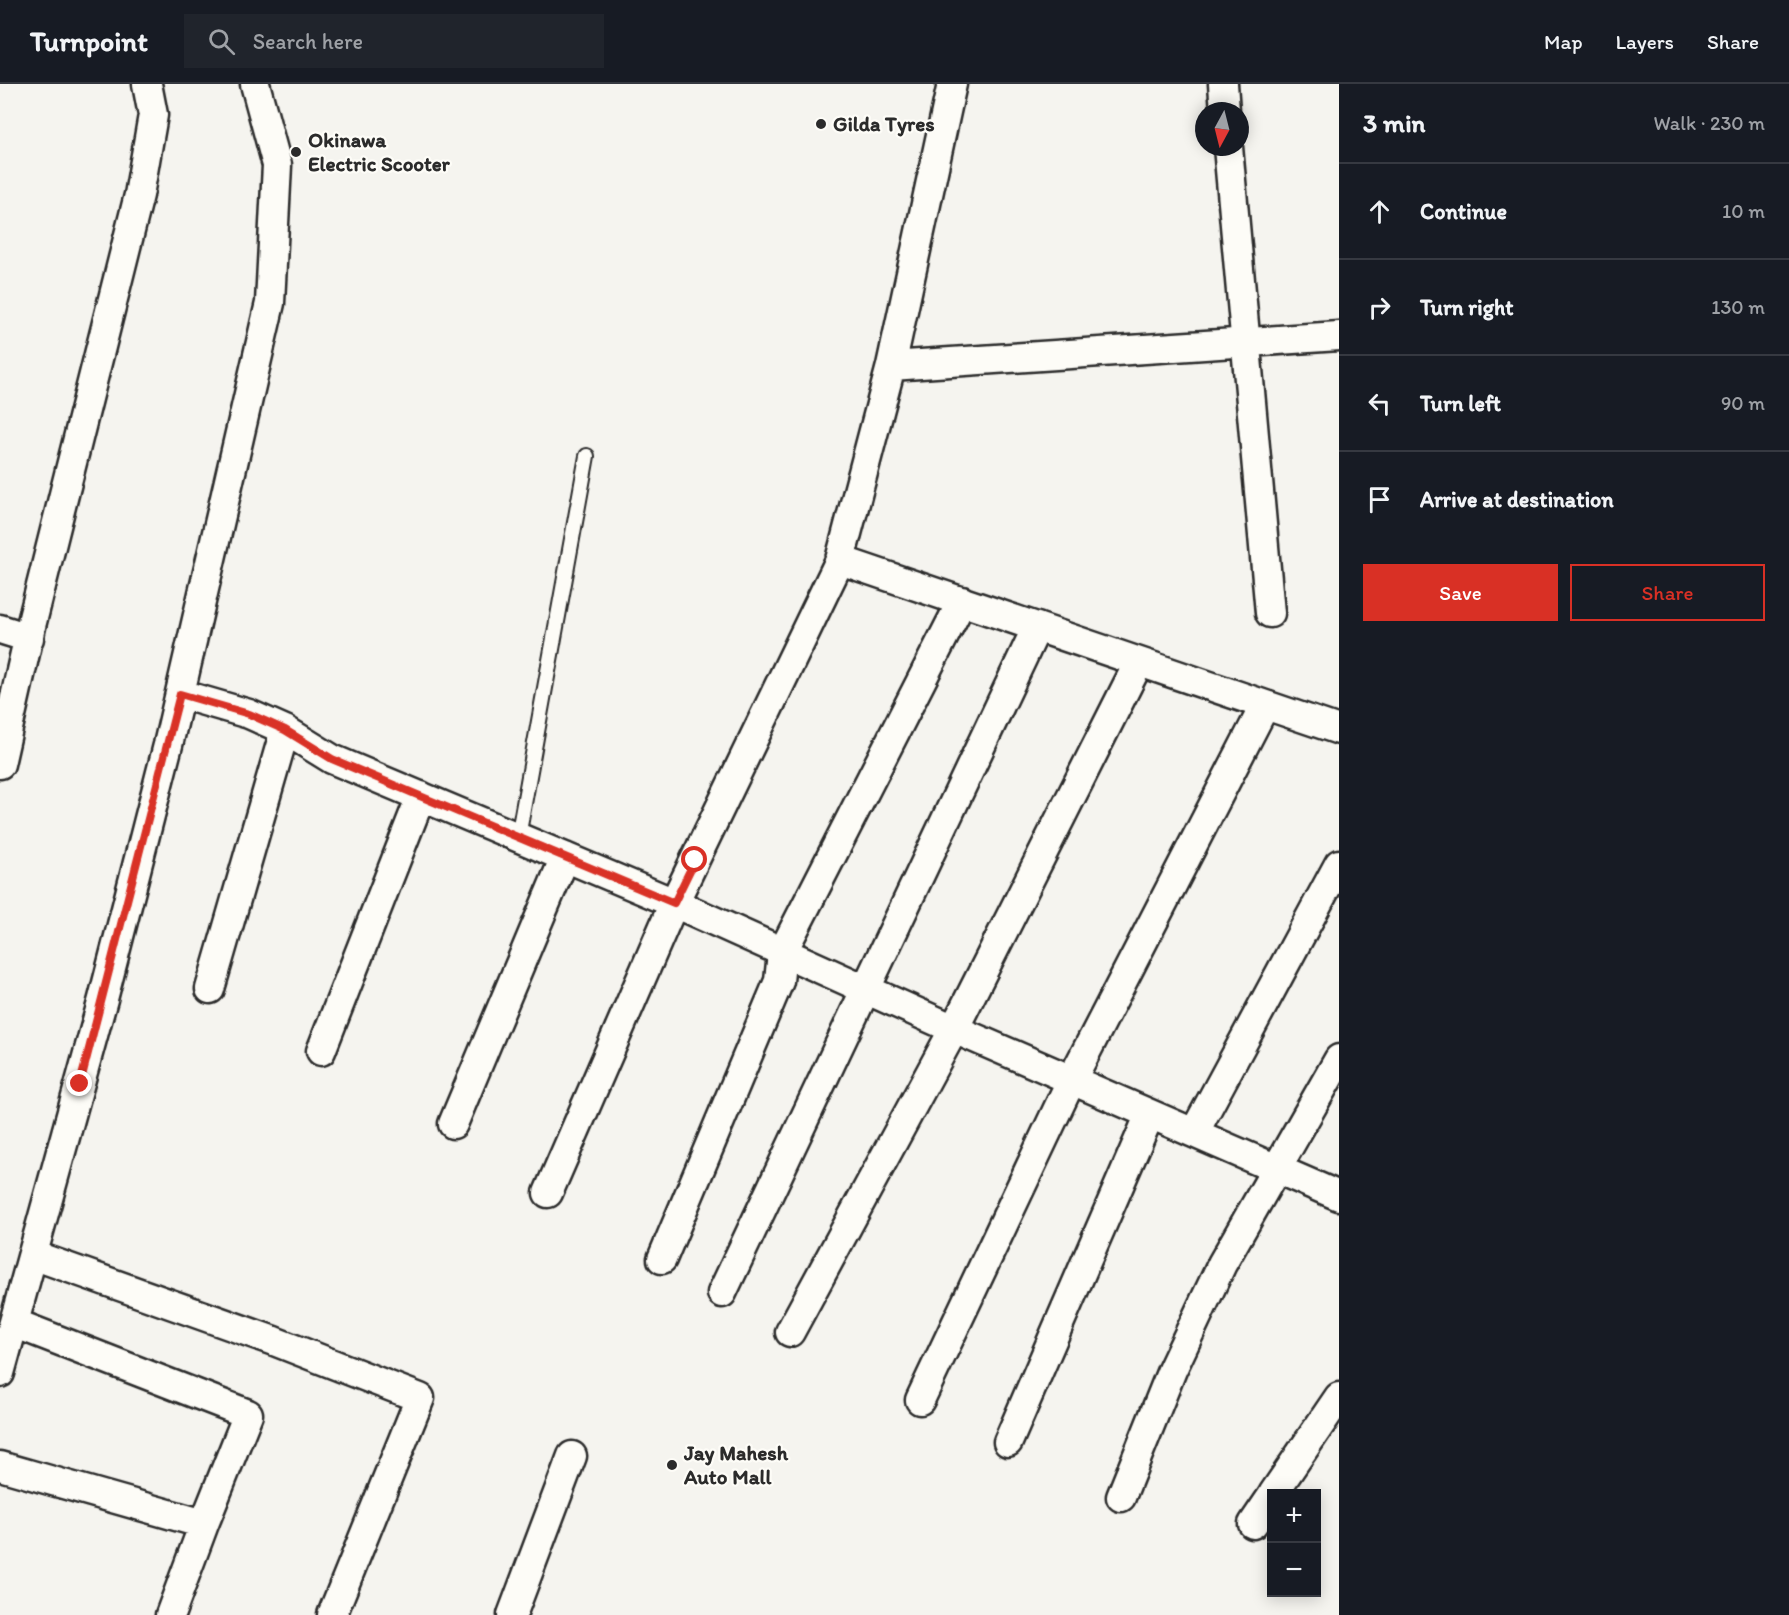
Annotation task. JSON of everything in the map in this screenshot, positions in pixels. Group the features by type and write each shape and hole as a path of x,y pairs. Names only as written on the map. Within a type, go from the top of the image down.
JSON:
{"street":[{"path":"0,764 28,638 139,195 153,115 147,84"},
{"path":"0,1373 103,999 180,694 270,303 277,165 255,84"},
{"path":"548,1194 674,903 840,560 891,366 952,84"},
{"path":"1223,84 1224,102"},
{"path":"1229,156 1270,613"},
{"path":"891,366 1339,336"},
{"path":"840,560 1339,730"},
{"path":"662,1259 779,981 782,953 962,601"},
{"path":"722,1293 1037,627"},
{"path":"0,629 28,638"},
{"path":"790,1332 954,1029 1139,662"},
{"path":"180,694 268,722 332,759 674,903 1071,1081 1338,1195"},
{"path":"920,1400 1071,1081 1265,705"},
{"path":"210,989 268,722"},
{"path":"321,1050 421,796"},
{"path":"453,1124 565,857"},
{"path":"1194,1133 1339,864"},
{"path":"1121,1497 1177,1359 1222,1264 1339,1059"},
{"path":"1008,1442 1150,1114"},
{"path":"33,1255 274,1341 420,1398 332,1615"},
{"path":"14,1323 248,1414 170,1615"},
{"path":"1276,1489 1339,1397"},
{"path":"512,1615 572,1456"},
{"path":"0,1466 204,1524"},
{"path":"1253,1524 1267,1503"}],"lane":[{"path":"518,837 587,456"}],"place":[{"name":"Gilda Tyres","path":"821,124"},
{"name":"Okinawa Electric Scooter","path":"296,152"},
{"name":"Jay Mahesh Auto Mall","path":"672,1465"}],"route":[{"path":"80,1084 180,694 249,714 285,730 332,759 674,903 695,860"}]}
